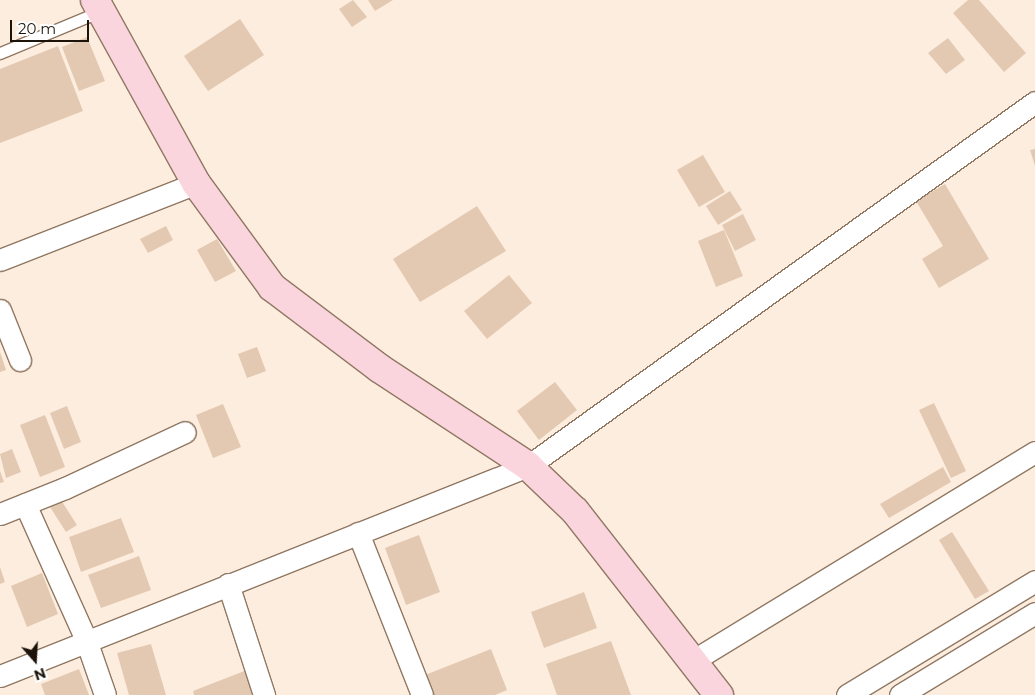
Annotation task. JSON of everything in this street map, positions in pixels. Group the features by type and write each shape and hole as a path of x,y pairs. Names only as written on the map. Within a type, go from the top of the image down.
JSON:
{"main road":[{"path":"98,6 196,183 272,287 379,368 528,466 575,511 694,660 719,695"}],"street":[{"path":"0,676 86,640 528,466 1035,102"},
{"path":"0,260 196,183"},
{"path":"0,310 20,360"},
{"path":"0,514 184,432"},
{"path":"694,660 1035,452"},
{"path":"24,504 86,640 105,695"},
{"path":"358,533 422,695"},
{"path":"847,695 1035,581"},
{"path":"228,584 264,695"},
{"path":"900,695 1035,613"}],"lane":[{"path":"0,52 98,6"}],"building":[{"path":"353,0 367,17 352,27 339,9"},
{"path":"368,0 393,0 375,11"},
{"path":"968,0 979,0 1026,53 1004,72 953,13"},
{"path":"240,19 264,55 208,91 184,56"},
{"path":"87,37 105,81 79,91 62,47"},
{"path":"948,38 965,60 946,74 928,53"},
{"path":"58,46 83,111 0,143 0,69"},
{"path":"1035,149 1035,166 1030,150"},
{"path":"703,155 725,192 699,207 677,170"},
{"path":"945,184 989,259 939,288 922,259 943,246 916,201"},
{"path":"730,191 742,210 718,225 706,206"},
{"path":"477,206 506,251 420,302 393,259"},
{"path":"743,214 756,240 735,251 722,225"},
{"path":"166,226 173,240 148,253 140,239"},
{"path":"724,230 743,276 716,287 698,241"},
{"path":"217,239 236,271 215,282 197,250"},
{"path":"509,275 532,303 487,339 464,311"},
{"path":"257,347 266,371 247,378 238,354"},
{"path":"0,352 6,370 0,372"},
{"path":"555,382 577,410 539,440 517,411"},
{"path":"934,403 966,471 951,478 919,410"},
{"path":"223,404 241,447 213,458 196,415"},
{"path":"67,406 81,442 64,449 50,413"},
{"path":"45,415 65,467 40,477 20,425"},
{"path":"12,449 21,472 6,478 0,454"},
{"path":"943,467 951,482 889,518 880,504"},
{"path":"0,471 4,482 0,483"},
{"path":"61,500 77,525 66,532 50,507"},
{"path":"121,518 134,552 81,572 69,537"},
{"path":"952,532 989,591 975,599 939,540"},
{"path":"419,535 440,592 406,605 385,548"},
{"path":"139,556 151,590 101,608 88,575"},
{"path":"0,567 5,582 0,584"},
{"path":"42,573 58,614 27,627 11,586"},
{"path":"584,592 597,628 544,648 531,612"},
{"path":"611,641 631,695 557,695 546,664"},
{"path":"151,644 166,695 129,695 117,653"},
{"path":"491,649 507,690 495,695 432,695 425,675"},
{"path":"79,669 89,695 45,695 41,684"},
{"path":"247,670 256,695 194,695 193,691"}]}
